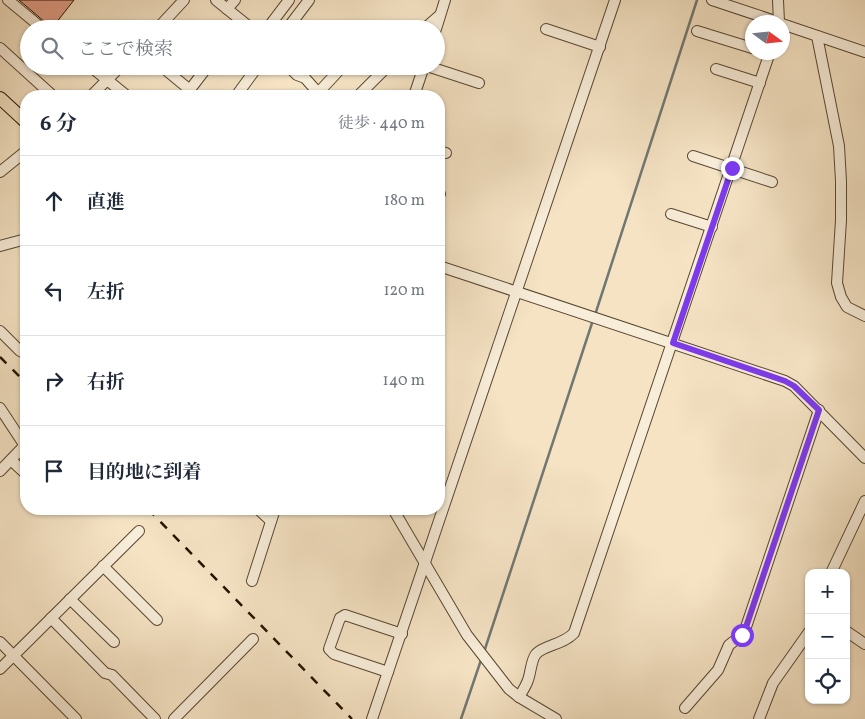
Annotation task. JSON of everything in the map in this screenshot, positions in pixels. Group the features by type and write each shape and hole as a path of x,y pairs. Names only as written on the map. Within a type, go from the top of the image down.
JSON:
{"main road":[{"path":"2,104 20,118"}],"street":[{"path":"8,0 32,20"},
{"path":"165,20 184,0"},
{"path":"216,0 227,9 235,20"},
{"path":"227,9 235,0"},
{"path":"274,20 289,0"},
{"path":"294,20 309,0"},
{"path":"438,20 445,0"},
{"path":"445,504 615,0"},
{"path":"712,0 756,15"},
{"path":"778,0 779,15"},
{"path":"434,20 440,14"},
{"path":"790,27 865,52"},
{"path":"546,30 600,46"},
{"path":"697,30 745,46"},
{"path":"817,36 839,146 841,210 837,282 841,297 847,307 865,316"},
{"path":"0,48 20,66"},
{"path":"519,697 528,680 537,653 564,642 574,633 768,60"},
{"path":"716,69 760,83"},
{"path":"445,72 479,83"},
{"path":"29,75 46,90"},
{"path":"101,75 119,90"},
{"path":"98,90 114,75"},
{"path":"170,75 185,90"},
{"path":"190,90 201,75"},
{"path":"240,90 251,75"},
{"path":"297,75 305,78 316,90"},
{"path":"324,90 336,75"},
{"path":"364,90 379,75"},
{"path":"416,90 422,75"},
{"path":"0,172 20,156"},
{"path":"693,156 772,182"},
{"path":"671,214 712,227"},
{"path":"0,246 20,241"},
{"path":"445,268 785,381 794,386 819,410 865,458"},
{"path":"0,331 20,351"},
{"path":"0,408 20,438"},
{"path":"685,708 718,670 729,645 742,635 746,627 819,410"},
{"path":"0,471 20,450"},
{"path":"11,460 20,468"},
{"path":"833,569 865,501"},
{"path":"264,515 271,521"},
{"path":"252,581 273,515"},
{"path":"396,515 467,635 509,689 556,719"},
{"path":"372,719 441,515"},
{"path":"0,669 139,531"},
{"path":"103,566 157,620"},
{"path":"70,599 114,642"},
{"path":"388,672 334,654 329,649 340,618 345,616 402,634"},
{"path":"51,618 105,673 112,675 155,719"},
{"path":"850,634 865,644"},
{"path":"759,719 773,683 805,638"},
{"path":"174,719 253,639"},
{"path":"0,642 76,719"}],"building":[{"path":"19,0 74,0 58,20 43,20"}],"waterway":[{"path":"595,315 697,0"},
{"path":"484,652 593,320"},
{"path":"461,719 481,660"}],"railway":[{"path":"0,357 20,377"},
{"path":"154,515 352,719"}],"route":[{"path":"732,168 673,343 785,381 794,386 819,410 742,635"}]}
